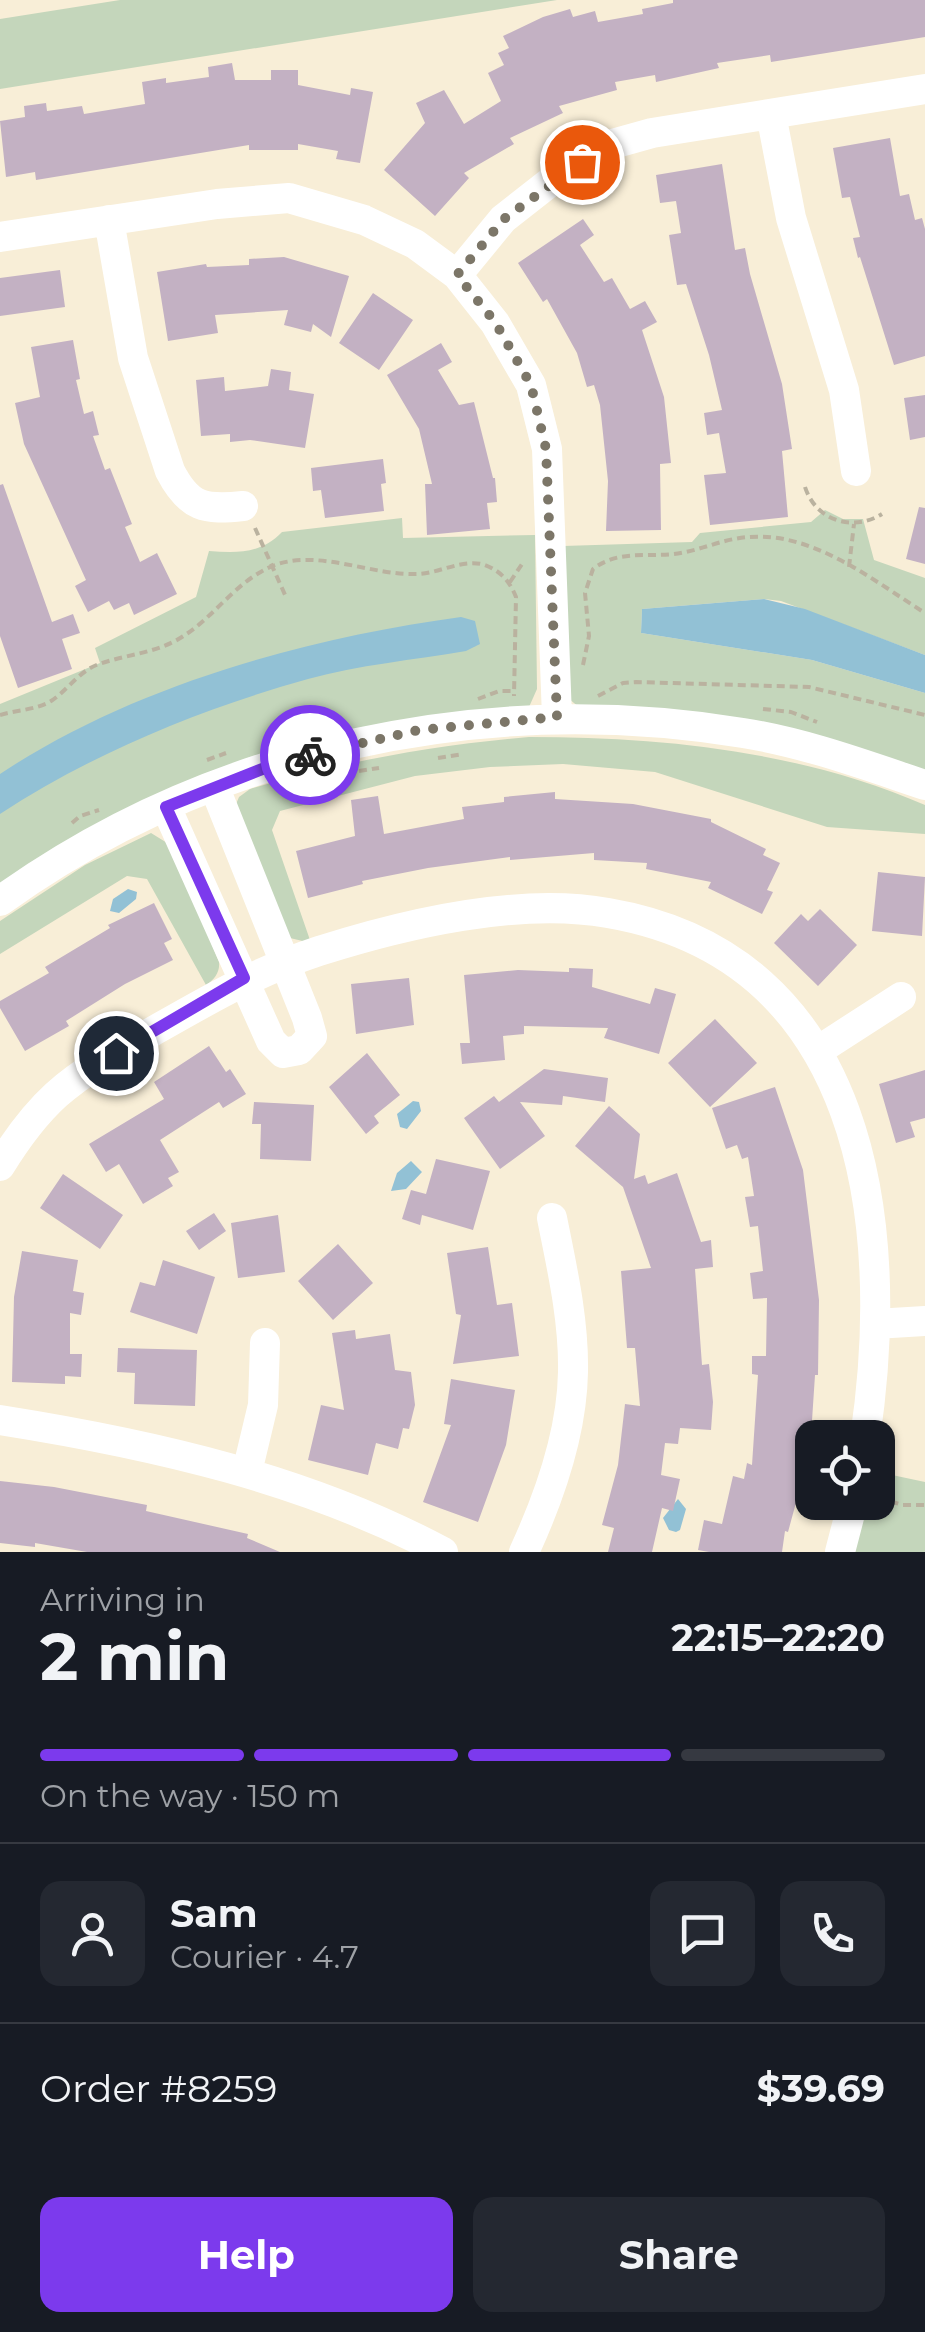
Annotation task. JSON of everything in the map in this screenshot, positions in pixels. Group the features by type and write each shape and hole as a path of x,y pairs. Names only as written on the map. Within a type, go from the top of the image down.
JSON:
{"street":[{"path":"457,275 504,219 554,179 608,145 652,133 925,89"},
{"path":"771,114 792,218 844,390 856,471"},
{"path":"0,237 217,204 289,198 381,228 415,244 457,275 495,322 531,385 546,449 557,717"},
{"path":"109,220 133,358 170,471 191,500 210,509 243,506"},
{"path":"0,901 40,873 214,786 270,766 419,730 557,717 642,720 745,734 832,753 925,785"},
{"path":"166,807 271,1042 283,1053 298,1050 312,1036 214,786"},
{"path":"0,1166 20,1134 57,1094 116,1053 244,978 286,962 370,935 454,917 541,910 606,912 661,925 732,959 780,998 820,1050 842,1098 860,1164 871,1237 875,1324 868,1420"},
{"path":"820,1050 901,998"},
{"path":"524,1552 544,1510 563,1441 574,1374 568,1298 552,1218"},
{"path":"875,1324 925,1320"},
{"path":"247,1472 263,1405 265,1343"},
{"path":"0,1420 90,1434 247,1472 351,1509 443,1552"},
{"path":"840,1552 848,1520"}],"path":[{"path":"806,487 812,502 829,517 854,524 882,514"},
{"path":"243,506 275,565 286,596"},
{"path":"850,567 854,524"},
{"path":"582,671 589,636 587,580 592,569 615,557 673,554 756,536 800,544 850,567 925,613"},
{"path":"0,715 48,703 86,670 153,651 188,634 242,586 275,565 329,562 418,574 470,564 488,566 510,582 516,596 512,691"},
{"path":"595,700 622,683 782,686 825,689 925,715"},
{"path":"432,758 464,754"},
{"path":"358,771 395,765"},
{"path":"895,1503 925,1505"}],"green space":[{"path":"120,0 557,0 0,89 0,19"},
{"path":"825,510 843,519 863,519 874,560 925,578 925,655 781,601 764,599 642,609 641,633 812,660 925,693 925,776 580,708 568,698 563,546 692,542 700,533 811,522"},
{"path":"402,518 403,538 535,535 537,689 529,707 347,733 0,888 0,704 100,663 95,648 196,597 209,551 257,548 282,532"},
{"path":"529,737 680,744 829,772 925,805 925,834 827,827 655,772 563,764 415,776 280,811 272,830 311,943 290,938 234,809 239,797 250,789 353,763"},
{"path":"151,833 172,846 219,962 218,972 209,983 206,985 147,879 127,876 0,954 0,921 85,865"},
{"path":"895,1476 925,1482 925,1552 853,1552 861,1520 895,1520"}],"water":[{"path":"764,599 805,609 925,655 925,693 812,660 641,633 642,609"},
{"path":"461,617 475,621 480,644 466,651 327,674 228,704 110,752 0,814 0,774 106,715 222,670 282,653"},
{"path":"128,889 137,892 136,899 119,913 110,911 113,899"},
{"path":"413,1101 419,1102 421,1111 407,1129 400,1127 397,1114"},
{"path":"411,1161 422,1172 406,1189 391,1191 397,1173"},
{"path":"678,1499 686,1509 676,1532 669,1530 663,1518"}],"building":[{"path":"673,0 925,0 925,37 771,62 770,55 717,63 719,68 656,82 655,75 615,82 617,90 559,106 563,113 510,138 514,144 464,173 469,178 435,216 384,170 425,123 416,103 444,90 464,124 501,101 488,73 504,65 498,53 509,48 503,36 570,9 573,17 595,11 598,22 643,14 642,9"},
{"path":"232,63 235,80 271,80 271,70 298,70 298,85 350,95 351,88 373,92 360,163 336,159 338,151 298,144 298,150 249,150 249,145 36,180 35,172 6,177 0,121 25,117 24,106 46,103 47,111 82,106 84,114 145,104 142,82 209,77 208,67"},
{"path":"890,138 900,196 909,194 915,220 922,218 925,229 925,356 894,365 858,258 853,238 860,237 850,197 842,198 833,148"},
{"path":"722,164 735,250 745,248 782,384 792,449 782,451 788,517 710,525 704,475 726,473 719,433 707,435 704,413 722,410 686,284 677,285 669,235 681,233 676,201 660,203 656,175"},
{"path":"583,219 594,235 580,245 604,282 612,278 630,309 645,301 657,322 642,330 664,397 671,463 660,464 661,530 606,531 608,481 600,405 594,385 587,387 577,353 547,299 543,302 518,263"},
{"path":"284,257 349,276 331,337 313,324 311,332 284,325 288,310 215,315 218,333 168,341 157,272 206,264 249,265 249,259"},
{"path":"60,270 65,307 0,316 0,278"},
{"path":"373,293 413,320 379,370 339,343"},
{"path":"73,340 84,414 93,411 99,435 93,436 132,524 125,527 140,562 157,553 177,594 134,615 129,603 114,610 109,601 88,612 75,586 86,580 24,444 15,403 40,397 31,347"},
{"path":"441,343 452,362 438,370 459,405 474,402 495,478 497,502 487,503 490,529 427,535 425,484 432,484 419,429 387,375"},
{"path":"271,369 291,372 289,390 314,394 305,448 250,440 230,442 230,434 201,436 196,380 224,377 225,391 268,386"},
{"path":"925,395 925,437 910,440 904,398"},
{"path":"383,459 384,511 325,518 321,490 313,491 311,468"},
{"path":"3,484 52,622 73,614 80,633 62,639 72,669 18,688 0,636"},
{"path":"919,507 925,508 925,564 906,559"},
{"path":"555,792 555,799 633,804 711,819 766,849 763,855 780,863 767,890 773,892 762,914 708,888 711,882 646,869 647,863 594,860 594,853 510,857 428,868 362,881 363,884 308,898 296,851 355,836 351,800 378,796 384,834 464,819 462,807 504,802 504,797"},
{"path":"878,872 925,877 922,936 872,931"},
{"path":"154,903 172,939 164,943 173,960 125,984 66,1021 69,1026 25,1051 0,1008 0,1001 49,973 45,967 110,928 108,925"},
{"path":"820,909 857,945 818,986 774,943 801,914 808,921"},
{"path":"569,968 593,969 592,987 650,1004 655,988 676,994 659,1054 604,1038 608,1028 524,1026 524,1034 503,1036 505,1060 462,1064 460,1043 470,1043 464,975 518,970 569,972"},
{"path":"409,978 414,1025 356,1034 351,984"},
{"path":"715,1019 757,1063 710,1107 668,1063"},
{"path":"209,1046 246,1094 223,1108 219,1102 160,1140 179,1172 168,1178 173,1186 143,1204 119,1164 106,1172 89,1144 164,1099 154,1082"},
{"path":"367,1053 400,1095 374,1116 379,1123 366,1134 329,1087"},
{"path":"544,1069 608,1078 605,1102 563,1096 562,1105 520,1102 545,1136 500,1169 464,1118 494,1096 499,1102"},
{"path":"925,1070 925,1118 910,1122 915,1137 896,1143 879,1084"},
{"path":"775,1087 803,1170 819,1300 818,1375 812,1420 795,1420 795,1506 782,1552 698,1550 704,1520 722,1524 733,1476 744,1479 747,1463 752,1465 758,1375 752,1374 752,1356 766,1356 767,1298 753,1299 750,1273 763,1271 758,1226 750,1227 745,1197 754,1196 748,1157 742,1159 737,1145 726,1149 712,1108"},
{"path":"254,1102 314,1105 311,1161 260,1159 261,1124 252,1124"},
{"path":"609,1106 640,1134 634,1179 645,1175 648,1184 677,1173 701,1242 711,1240 713,1267 695,1269 702,1365 709,1364 713,1402 711,1430 680,1428 678,1444 665,1443 661,1475 680,1479 673,1511 662,1508 652,1552 608,1552 614,1528 602,1525 618,1465 625,1404 640,1406 635,1348 627,1348 621,1271 651,1268 623,1187 575,1146"},
{"path":"436,1159 490,1171 473,1230 422,1215 420,1225 402,1219 411,1190 426,1194"},
{"path":"63,1174 123,1215 100,1249 40,1208"},
{"path":"214,1213 226,1231 199,1250 186,1231"},
{"path":"278,1215 285,1272 238,1278 231,1223"},
{"path":"338,1244 373,1283 333,1320 298,1281"},
{"path":"488,1247 497,1305 512,1303 519,1356 453,1364 461,1315 456,1314 447,1253"},
{"path":"22,1251 78,1260 73,1291 84,1293 81,1315 70,1313 70,1354 82,1354 81,1377 65,1376 65,1384 12,1382 14,1297"},
{"path":"163,1260 215,1277 197,1334 130,1312 140,1282 155,1286"},
{"path":"355,1330 356,1339 390,1334 395,1370 411,1372 415,1405 409,1429 403,1428 398,1449 376,1443 368,1475 308,1460 321,1405 344,1410 332,1333"},
{"path":"118,1348 197,1350 195,1406 134,1404 135,1373 117,1372"},
{"path":"451,1379 515,1390 506,1445 478,1522 423,1502 451,1425 444,1424"},
{"path":"0,1481 147,1505 146,1511 248,1534 247,1538 280,1552 87,1552 35,1543 35,1547 0,1543"}],"way so far":[{"path":"310,755 419,730 557,717 546,449 531,385 495,322 457,275 504,219 582,162"}],"route":[{"path":"116,1053 244,978 166,807 214,786 310,755"}]}
